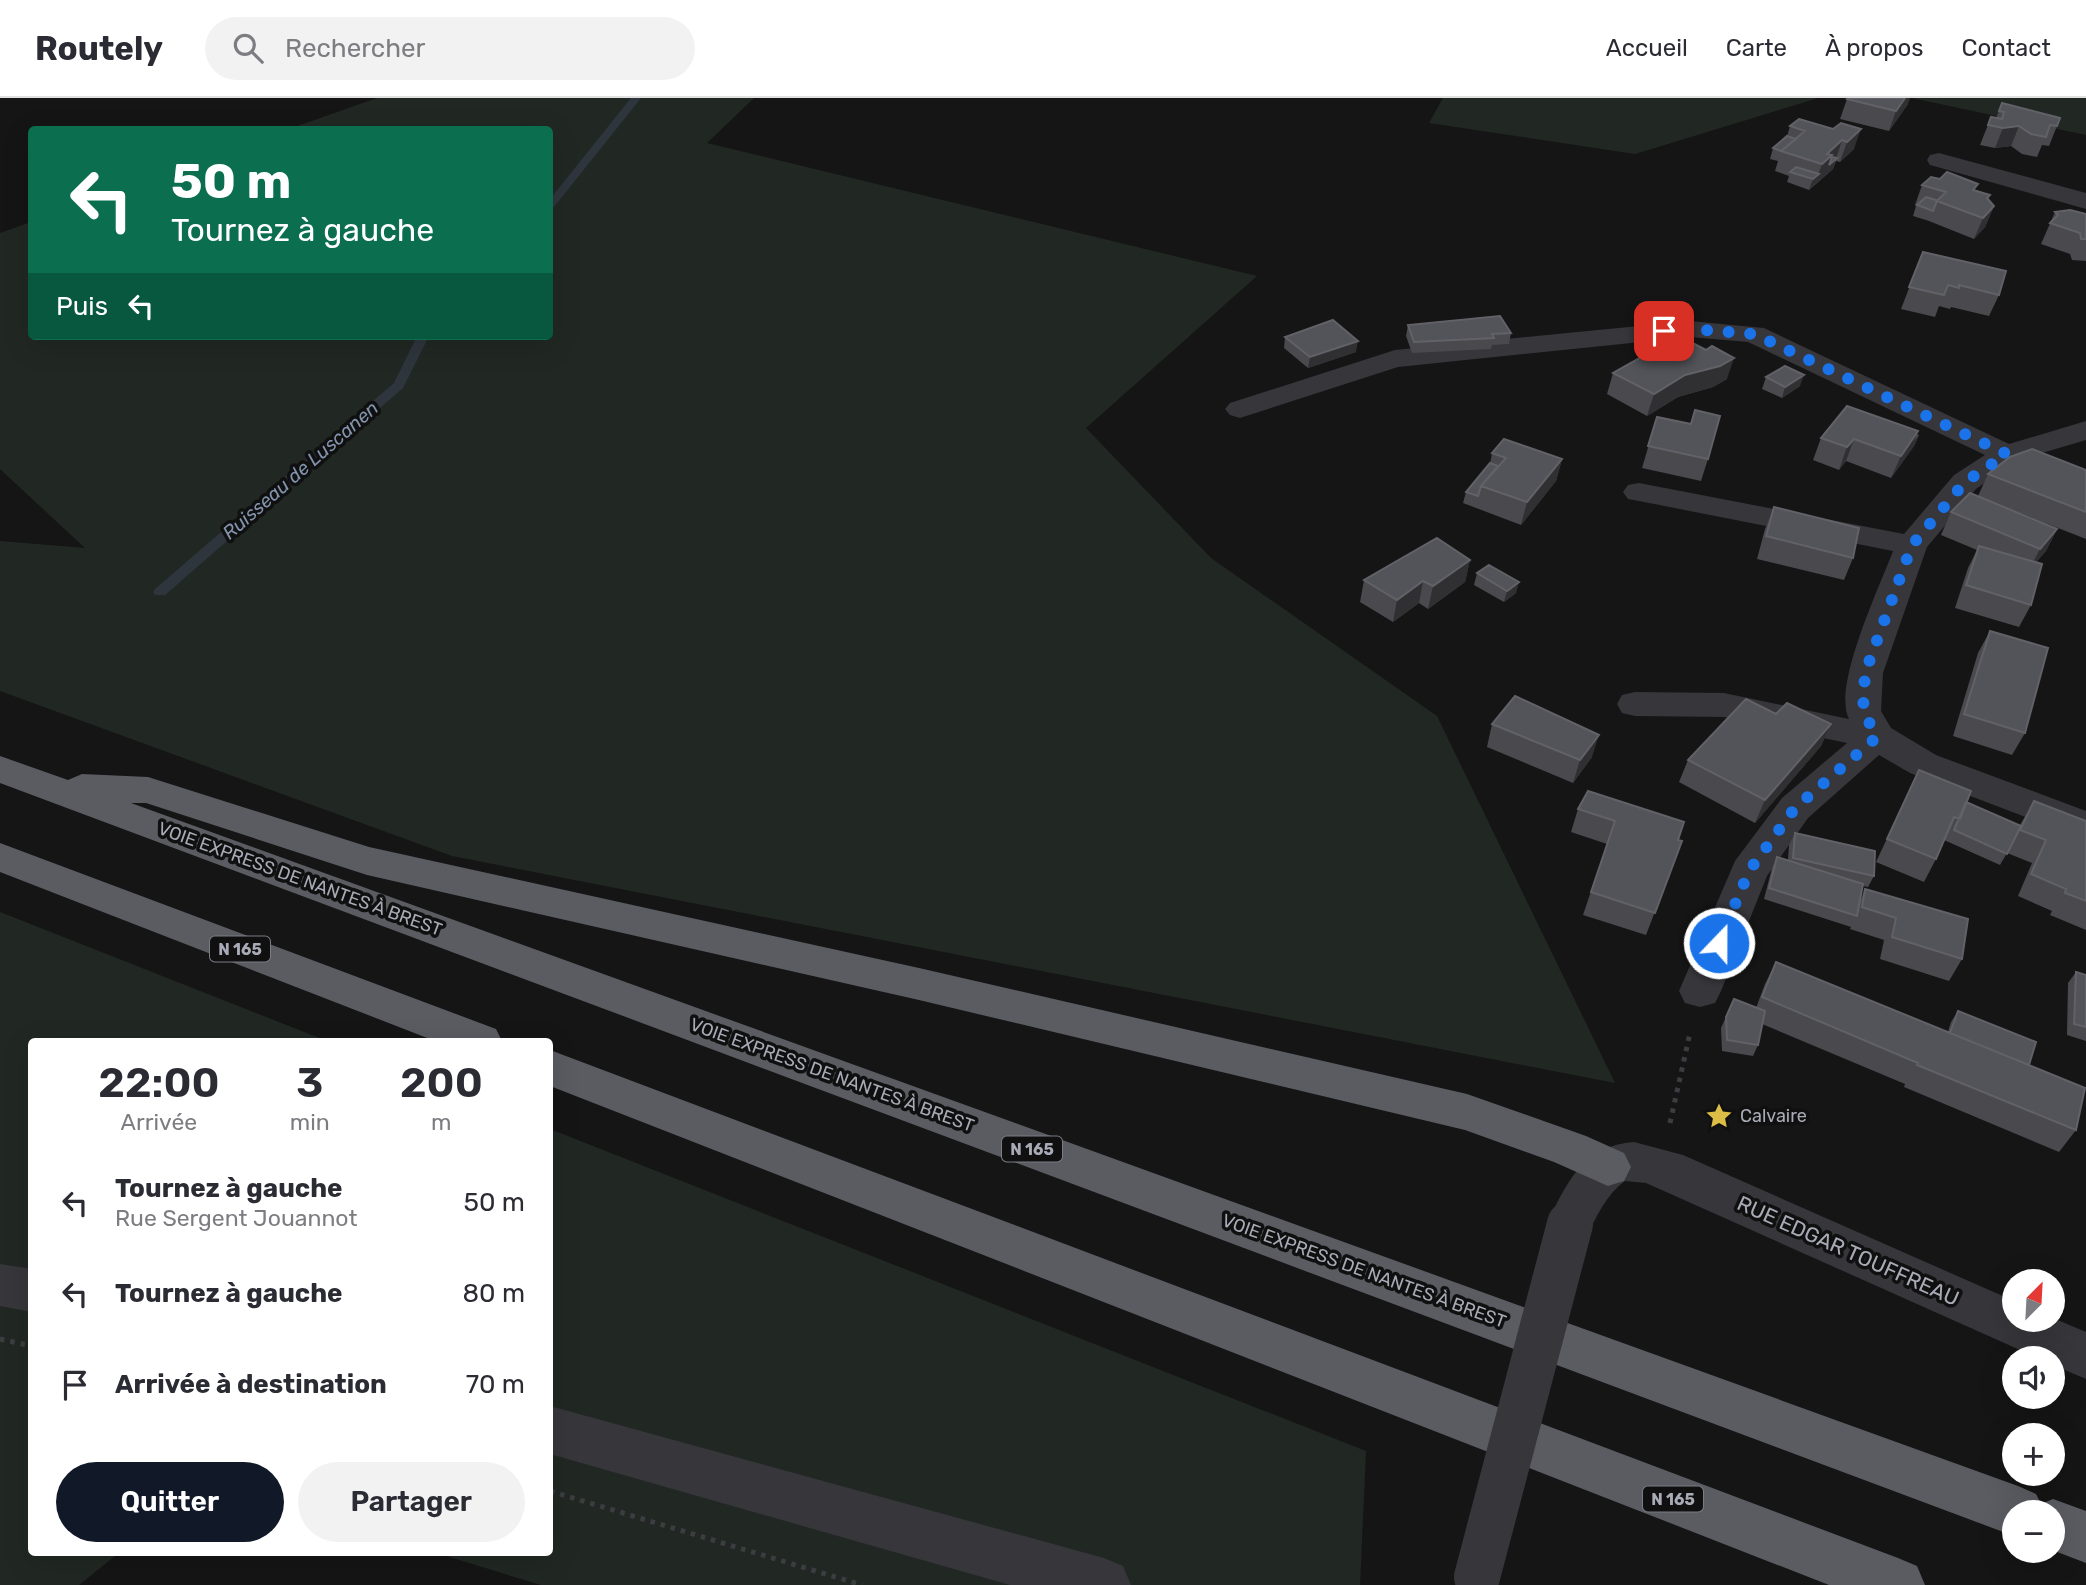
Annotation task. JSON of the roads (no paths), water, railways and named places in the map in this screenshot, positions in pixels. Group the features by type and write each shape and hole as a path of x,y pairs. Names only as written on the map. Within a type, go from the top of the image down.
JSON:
{"highway":[{"name":"VOIE EXPRESS DE NANTES À BREST","path":"0,769 2002,1506"},
{"path":"47,786 148,790 366,861 919,984 1467,1112 1570,1149 1629,1166"},
{"name":"N 165","path":"0,857 473,1038"},
{"name":"N 165","path":"553,1069 1898,1585"},
{"path":"2065,1529 2086,1537"}],"street":[{"path":"1939,160 2086,201"},
{"path":"1240,409 1395,359 1690,329 1754,334 2007,454"},
{"path":"1877,737 1863,711 1865,673 1912,545 1965,482 2007,454 2086,430"},
{"path":"1639,492 1912,545"},
{"path":"1635,704 1724,705 1877,737 1923,764 2086,826"},
{"path":"1700,991 1749,871 1795,808 1877,737"},
{"path":"1475,1581 1570,1224 1589,1187 1629,1166"},
{"name":"RUE EDGAR TOUFFREAU","path":"1629,1166 1667,1168 2086,1356"},
{"path":"0,1285 28,1291"},
{"path":"553,1431 1104,1585"}],"waterway":[{"name":"Ruisseau de Luscanen","path":"553,201 636,98"},
{"name":"Ruisseau de Luscanen","path":"160,592 399,385 421,340"}],"place":[{"name":"Calvaire","path":"1719,1116"}]}
